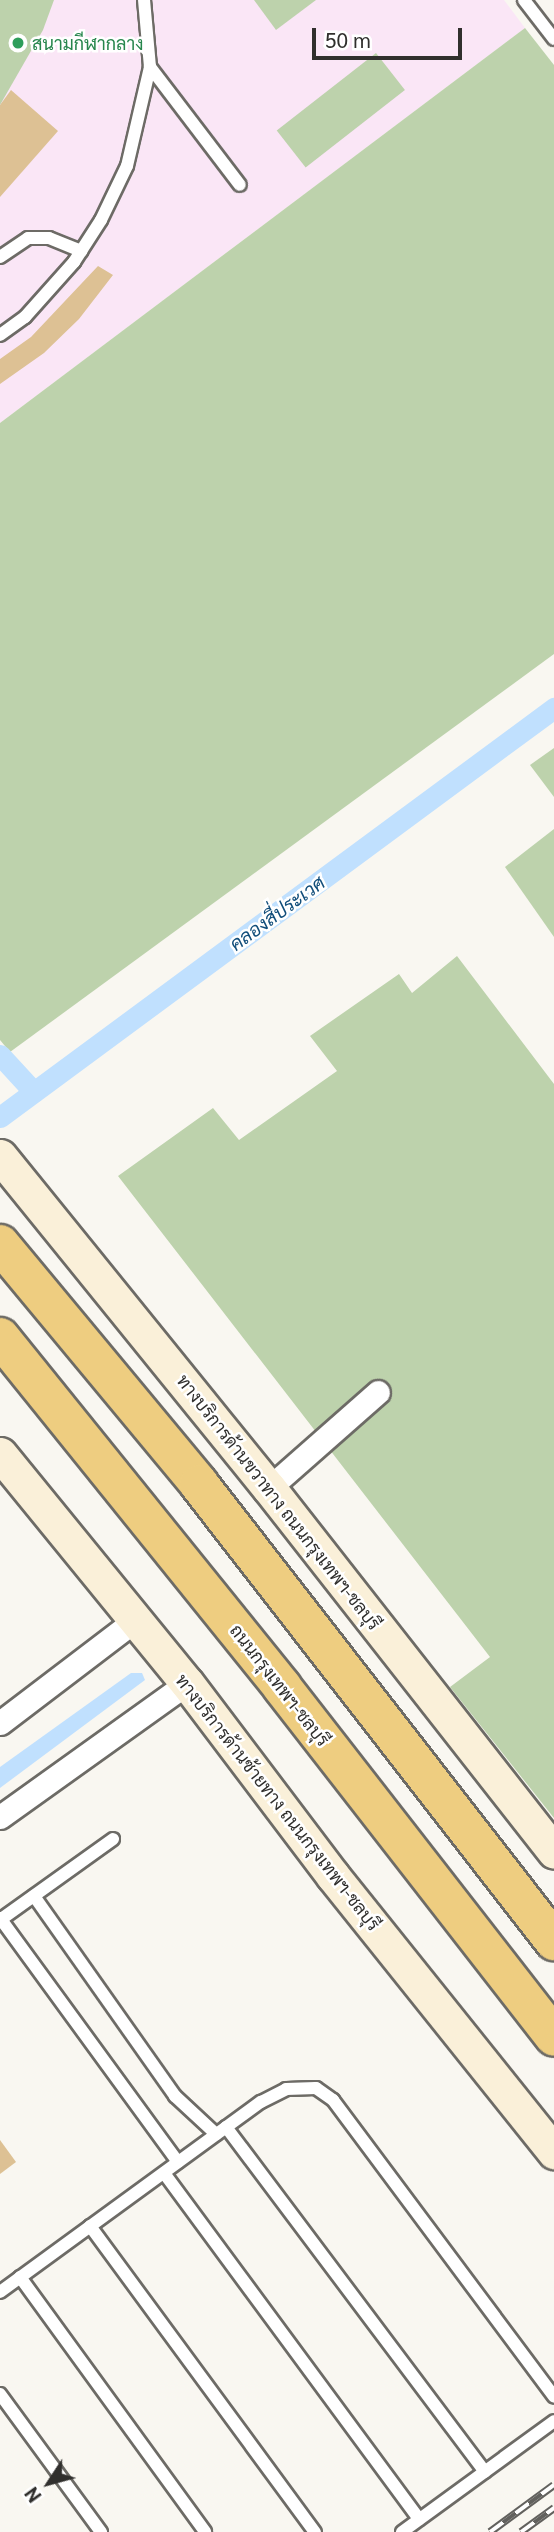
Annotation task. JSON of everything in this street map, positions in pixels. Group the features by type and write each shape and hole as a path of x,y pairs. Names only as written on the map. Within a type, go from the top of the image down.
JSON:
{"highway":[{"path":"8,1254 199,1484 554,1941"},
{"name":"ถนนกรุงเทพฯ-ชลบุรี","path":"0,1336 282,1688 554,2037"}],"main road":[{"name":"ทางบริการด้านขวาทาง ถนนกรุงเทพฯ-ชลบุรี","path":"0,1156 279,1480 486,1764 554,1851"},
{"name":"ทางบริการด้านซ้ายทาง ถนนกรุงเทพฯ-ชลบุรี","path":"0,1454 187,1683 333,1876 554,2152"}],"street":[{"path":"279,1480 378,1392"},
{"path":"0,1723 135,1620"},
{"path":"0,1817 187,1683"}],"lane":[{"path":"0,335 25,317 81,251 127,166 149,67 144,0"},
{"path":"524,0 554,39"},
{"path":"149,67 240,185"},
{"path":"0,257 28,238 49,239 81,251"},
{"path":"113,1839 0,1920 178,2162"},
{"path":"34,1896 175,2096 221,2131 485,2472"},
{"path":"0,2292 276,2092 306,2087 325,2093 554,2397"},
{"path":"164,2173 419,2519"},
{"path":"90,2226 315,2532"},
{"path":"20,2277 205,2532"},
{"path":"0,2394 101,2532"},
{"path":"402,2532 554,2421"}],"shaded area":[{"path":"0,0 504,0 525,28 0,423"}],"green space":[{"name":"สนามกีฬากลาง","path":"0,0 54,0 43,30 0,105"},
{"path":"254,0 316,0 276,30"},
{"path":"525,28 554,65 554,654 10,1052 0,1040 0,423"},
{"path":"376,53 405,90 306,168 277,131"},
{"path":"554,748 554,797 530,765"},
{"path":"554,829 554,937 505,867"},
{"path":"457,956 554,1084 554,1818 450,1687 490,1657 118,1176 213,1108 239,1140 337,1071 310,1036 399,974 412,993"}],"water":[{"path":"131,1673 142,1673 145,1680 0,1788 0,1767"}],"building":[{"path":"11,90 58,131 0,197 0,105"},
{"path":"98,266 113,275 79,319 44,353 0,384 0,359 31,337"},
{"path":"0,2140 16,2162 0,2174"}],"waterway":[{"name":"คลองสี่ประเวศ","path":"0,1117 554,708"},
{"path":"0,1055 34,1092"}],"railway":[{"path":"490,2532 554,2485"},
{"path":"521,2532 554,2508"}],"place":[{"name":"สนามกีฬากลาง","path":"18,43"}]}
